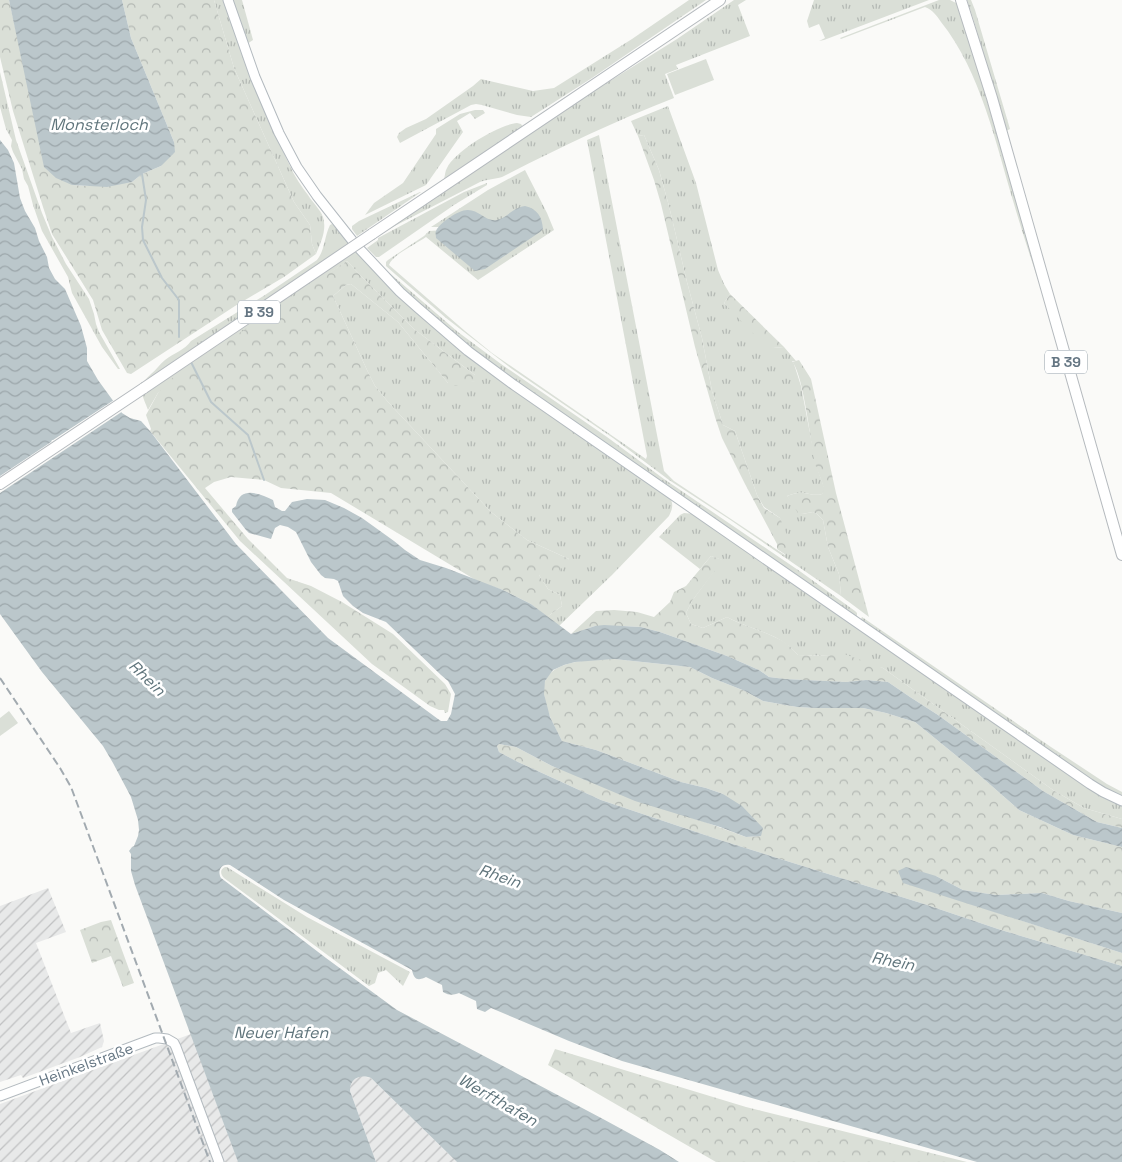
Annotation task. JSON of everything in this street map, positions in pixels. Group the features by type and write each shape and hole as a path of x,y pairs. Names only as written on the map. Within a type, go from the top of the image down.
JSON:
{"main road":[{"name":"B 39","path":"0,484 229,332 720,0"},
{"name":"B 39","path":"961,0 997,116 1122,555"}],"street":[{"path":"228,0 255,77 279,133 297,167 355,244 400,292 468,352 564,420 1090,784 1122,801"},
{"name":"Heinkelstraße","path":"0,1096 155,1038 164,1038 171,1041 176,1047 219,1162"}],"shaded area":[{"path":"48,888 66,932 36,943 71,1033 100,1023 104,1041 102,1047 80,1057 23,1078 21,1075 0,1082 0,906"},
{"path":"191,1034 238,1162 0,1162 0,1104"},
{"path":"361,1076 371,1078 457,1162 376,1162 350,1091 353,1080"}],"green space":[{"path":"0,0 9,0 24,67 72,185 89,186 132,182 142,174 161,166 174,142 131,38 122,0 214,0 234,68 294,202 310,225 312,244 316,254 284,277 235,306 131,374 127,373 102,330 93,300 52,234 13,111 0,57"},
{"path":"214,0 225,0 253,83 283,152 296,178 323,217 324,231 316,254 312,244 310,225 294,202 234,68"},
{"path":"232,0 242,0 253,40 247,44"},
{"path":"689,0 706,0 531,117 476,104 400,143 397,137 406,128 426,119 481,79 533,91 554,88 632,39"},
{"path":"734,0 746,0 738,5 750,36 676,65 678,69 665,74 674,98 587,135 502,177 480,182 383,232 578,101 677,39"},
{"path":"814,0 929,0 819,41 825,38 819,24 809,28 807,21"},
{"path":"939,0 950,0 956,3 961,15 1042,291 986,109 967,63 936,15 925,7 840,38"},
{"path":"967,0 971,0 975,10 1010,129 1006,131 973,18"},
{"path":"706,59 714,80 675,95 667,74"},
{"path":"0,72 16,140 42,213 66,264 89,299 99,332 120,369 118,369 102,347 72,293 68,277 42,231 22,169 13,152 12,140 6,129 0,107"},
{"path":"668,106 696,183 718,270 730,294 724,303 773,348 784,347 796,361 792,361 801,386 816,465 825,490 820,495 796,493 787,496 802,514 813,512 823,520 828,547 839,574 841,596 669,480 613,438 512,369 446,318 386,266 388,260 429,231 444,230 441,227 431,227 488,190 525,170 554,230 478,280 426,237 395,257 389,265 492,353 646,459 647,456 587,140 599,135 664,471 674,481 785,555 780,518 764,507 757,495 735,431 723,425 712,391 702,338 659,170 644,135 638,136 631,121"},
{"path":"483,110 485,113 475,119 470,113 457,121 463,132 426,185 365,215 374,203 403,183 436,134 436,129 460,114"},
{"path":"517,123 523,127 444,179 446,169 452,161 468,147 499,128"},
{"path":"644,135 659,170 669,206 702,338 712,391 723,425 735,431 757,495 764,508 780,518 787,535 786,555 777,549 777,544 722,438 695,347 661,204 638,136"},
{"path":"487,183 487,185 454,205 379,257 376,257 367,248 378,238 464,192"},
{"path":"420,192 357,236 352,229 352,226 359,221"},
{"path":"332,224 397,293 463,352 668,496 671,501 672,508 669,516 559,626 547,617 562,606 560,595 548,589 539,575 569,559 527,540 491,512 388,402 375,386 333,296 346,285 351,284 398,322 448,383 475,381 475,375 414,329 347,261 158,393 148,410 142,386 161,363 186,347 191,341 317,260 322,252 328,230"},
{"path":"347,261 414,329 475,375 475,381 455,386 448,383 398,322 351,284 346,285 333,296 375,386 388,402 491,512 527,540 569,559 557,574 539,575 548,589 560,595 562,606 547,617 531,604 503,590 479,582 331,493 281,488 264,480 231,477 214,482 205,488 248,539 287,578 311,586 342,602 393,634 445,684 451,694 448,712 445,713 444,710 430,706 372,664 240,541 150,431 146,415 158,393 171,379"},
{"path":"386,270 458,332 501,364 664,479 801,572 855,611 857,619 491,364 457,338 417,303"},
{"path":"730,294 784,347 766,347 724,303"},
{"path":"799,360 811,379 836,493 869,617 841,596 839,574 828,547 823,520 813,512 798,513 787,496 796,493 820,495 824,489 815,464 800,379 792,362"},
{"path":"684,513 695,514 1122,805 1122,819 1084,808 1053,790 883,668 830,656 798,655 780,640 727,617 703,628 691,624 686,613 692,601 722,560 711,556 700,569 659,537"},
{"path":"711,556 723,560 692,601 686,613 691,624 703,628 727,617 780,640 798,655 829,656 836,651 883,668 1053,790 1084,808 1122,819 1122,828 1097,822 1043,791 938,715 888,682 866,680 846,682 769,677 759,670 727,656 641,627 595,626 571,634 596,611 637,612 654,617 670,602 674,592 686,586"},
{"path":"862,617 1051,747 1122,792 1122,798 1102,787 861,621"},
{"path":"614,659 690,667 763,701 797,707 863,708 915,722 1019,810 1073,835 1122,847 1122,913 1042,893 996,895 963,890 936,876 903,882 1122,953 1122,966 1001,930 601,800 499,752 497,746 499,744 516,747 552,766 746,837 761,836 723,794 681,782 596,750 562,741 546,706 545,682 550,674 558,668 580,661"},
{"path":"9,711 18,723 0,736 0,718"},
{"path":"225,867 307,917 410,972 403,986 386,970 378,973 375,983 369,986 224,878 221,872"},
{"path":"111,920 134,983 123,987 111,956 92,963 80,930"},
{"path":"555,1049 746,1107 967,1162 716,1162 548,1065"}],"water":[{"name":"Monsterloch","path":"9,0 122,0 131,38 174,142 175,152 161,166 142,174 132,182 107,187 72,185 56,178 44,167"},
{"path":"0,140 8,150 14,163 20,198 35,228 47,257 49,268 55,279 65,289 81,326 87,348 87,361 122,413 130,418 141,421 236,544 328,638 441,721 447,721 451,714 455,694 448,681 386,622 363,613 353,606 343,596 338,581 321,575 311,562 296,532 280,525 275,528 271,539 249,533 232,512 232,509 236,506 238,499 242,495 252,493 263,495 273,500 275,507 282,511 285,511 292,502 307,499 325,500 344,508 362,518 420,560 503,590 531,604 571,634 604,625 641,627 727,656 759,670 769,677 846,682 866,680 888,682 938,715 1043,791 1097,822 1122,828 1122,847 1073,835 1019,810 915,722 863,708 797,707 763,701 690,667 614,659 575,662 564,665 553,670 545,681 544,694 550,717 562,741 596,750 681,782 723,794 742,806 763,828 761,836 746,837 635,801 552,766 516,747 499,744 497,746 499,752 518,762 601,800 1001,930 1122,966 1122,1162 977,1162 622,1061 491,1008 485,1012 477,1009 476,1001 459,993 451,995 445,993 443,992 442,985 426,977 417,979 412,970 284,900 230,865 224,865 219,873 221,878 397,1010 603,1119 679,1162 457,1162 371,1078 360,1077 354,1080 350,1091 376,1162 238,1162 135,885 131,871 131,854 129,851 134,846 139,830 131,797 103,746 42,672 0,614"},
{"path":"525,206 533,209 538,214 543,229 485,269 475,271 436,238 436,232 441,224 464,210 476,212 489,219 497,220"},
{"path":"906,867 936,876 963,890 996,895 1042,893 1122,913 1122,953 903,883 898,871"}],"pier":[{"path":"114,400 123,411 0,493 0,476"}],"waterway":[{"path":"142,174 146,200 142,227 143,240 162,278 179,300 179,337"},
{"path":"191,362 211,402 248,435 264,480"}],"railway":[{"path":"0,678 71,787 210,1162"}],"water label":[{"name":"Rhein","path":"147,678"},
{"name":"Rhein","path":"500,876"},
{"name":"Rhein","path":"893,961"},
{"name":"Neuer Hafen","path":"281,1032"},
{"name":"Werfthafen","path":"498,1100"}]}
